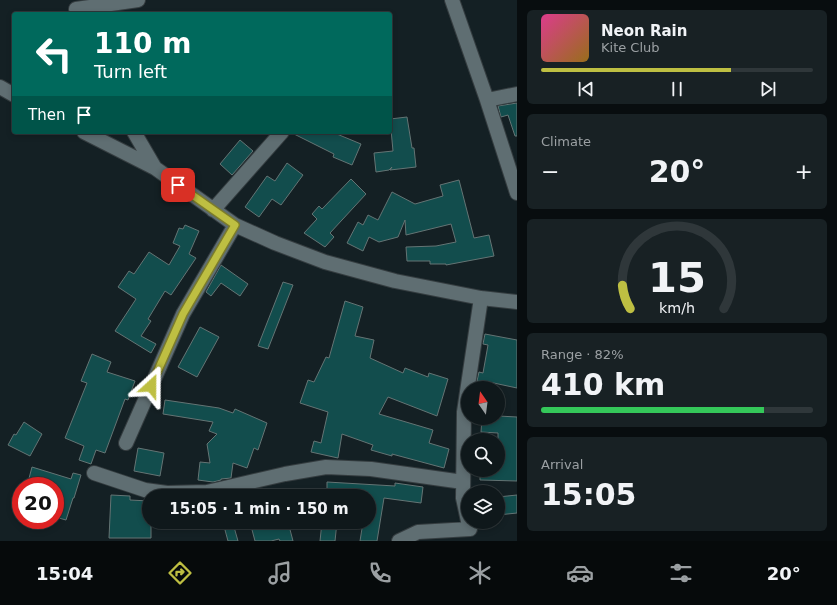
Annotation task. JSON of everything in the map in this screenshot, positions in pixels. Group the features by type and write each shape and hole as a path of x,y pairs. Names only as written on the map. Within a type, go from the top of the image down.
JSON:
{"street":[{"path":"76,8 138,0"},
{"path":"452,0 487,100 517,193"},
{"path":"0,87 12,94"},
{"path":"487,100 517,94"},
{"path":"88,134 155,168 235,225 275,243 324,262 395,281 481,298 517,302"},
{"path":"135,134 155,168"},
{"path":"213,210 280,134"},
{"path":"126,443 183,314 235,225"},
{"path":"464,485 464,412 481,298"},
{"path":"94,473 145,490 167,493 207,492 285,474 326,467 371,469 464,482"},
{"path":"398,541 418,532 461,529"}],"building":[{"path":"517,103 517,136 515,136 508,115 501,117 498,106"},
{"path":"407,117 412,148 414,148 416,167 390,170 392,167 389,170 376,172 374,153 393,151 392,119"},
{"path":"294,134 337,134 361,144 352,165 333,157 334,154"},
{"path":"240,140 253,151 232,175 220,164"},
{"path":"287,163 303,175 281,205 272,199 259,217 245,207 267,176 275,181"},
{"path":"351,179 366,194 330,233 334,237 325,247 304,233 317,219 312,214 319,206 322,209"},
{"path":"459,180 474,238 489,235 494,256 446,265 430,264 430,261 407,261 406,247 436,246 456,242 451,224 406,235 405,220 398,237 379,242 369,237 363,251 347,243 358,222 363,225 368,215 378,220 392,192 415,204 443,196 440,185"},
{"path":"185,225 199,231 189,254 196,258 171,295 165,291 148,319 151,321 141,336 156,344 151,353 115,331 136,299 118,287 129,271 134,274 149,252 169,265 180,246 173,243 179,228 183,229"},
{"path":"221,265 248,284 240,296 221,283 211,296 206,292"},
{"path":"283,282 293,285 268,349 258,346"},
{"path":"345,301 363,307 355,336 374,340 370,358 403,373 405,368 428,377 429,373 448,379 437,416 388,397 379,414 433,430 429,443 449,449 444,468 371,450 373,445 342,434 338,458 311,452 314,441 321,443 328,412 300,403 308,380 314,382 326,357 329,358"},
{"path":"200,327 219,337 197,377 178,367"},
{"path":"485,334 517,340 517,388 505,385 505,381 477,381 479,372 483,373 488,345 483,344"},
{"path":"92,354 111,362 107,372 135,381 128,400 125,399 105,453 96,450 91,464 79,460 84,446 65,438 87,383 81,381"},
{"path":"165,400 219,408 233,413 235,409 267,423 258,450 254,448 247,468 233,463 231,478 213,482 198,480 200,462 210,463 207,444 217,434 209,431 213,422 163,414"},
{"path":"505,416 517,417 517,481 480,480 480,477 505,477 505,433 481,432 482,425 505,425"},
{"path":"24,422 42,434 30,456 8,445 14,434 16,435"},
{"path":"138,448 164,453 160,476 134,471"},
{"path":"32,467 71,479 73,473 81,475 66,520 64,519 64,477 29,477"},
{"path":"327,482 395,486 395,483 423,487 421,503 384,498 377,541 360,541 362,529 376,529 376,489 327,489"},
{"path":"111,495 130,496 130,500 142,501 142,529 151,529 151,538 109,538"},
{"path":"517,495 517,513 505,514 505,496"},
{"path":"235,529 238,541 228,541 225,530"},
{"path":"252,529 290,529 293,541 280,541 279,539 271,541 255,541"},
{"path":"321,529 336,529 335,541 320,541"}],"route":[{"path":"151,386 183,314 235,225 178,185"}]}
